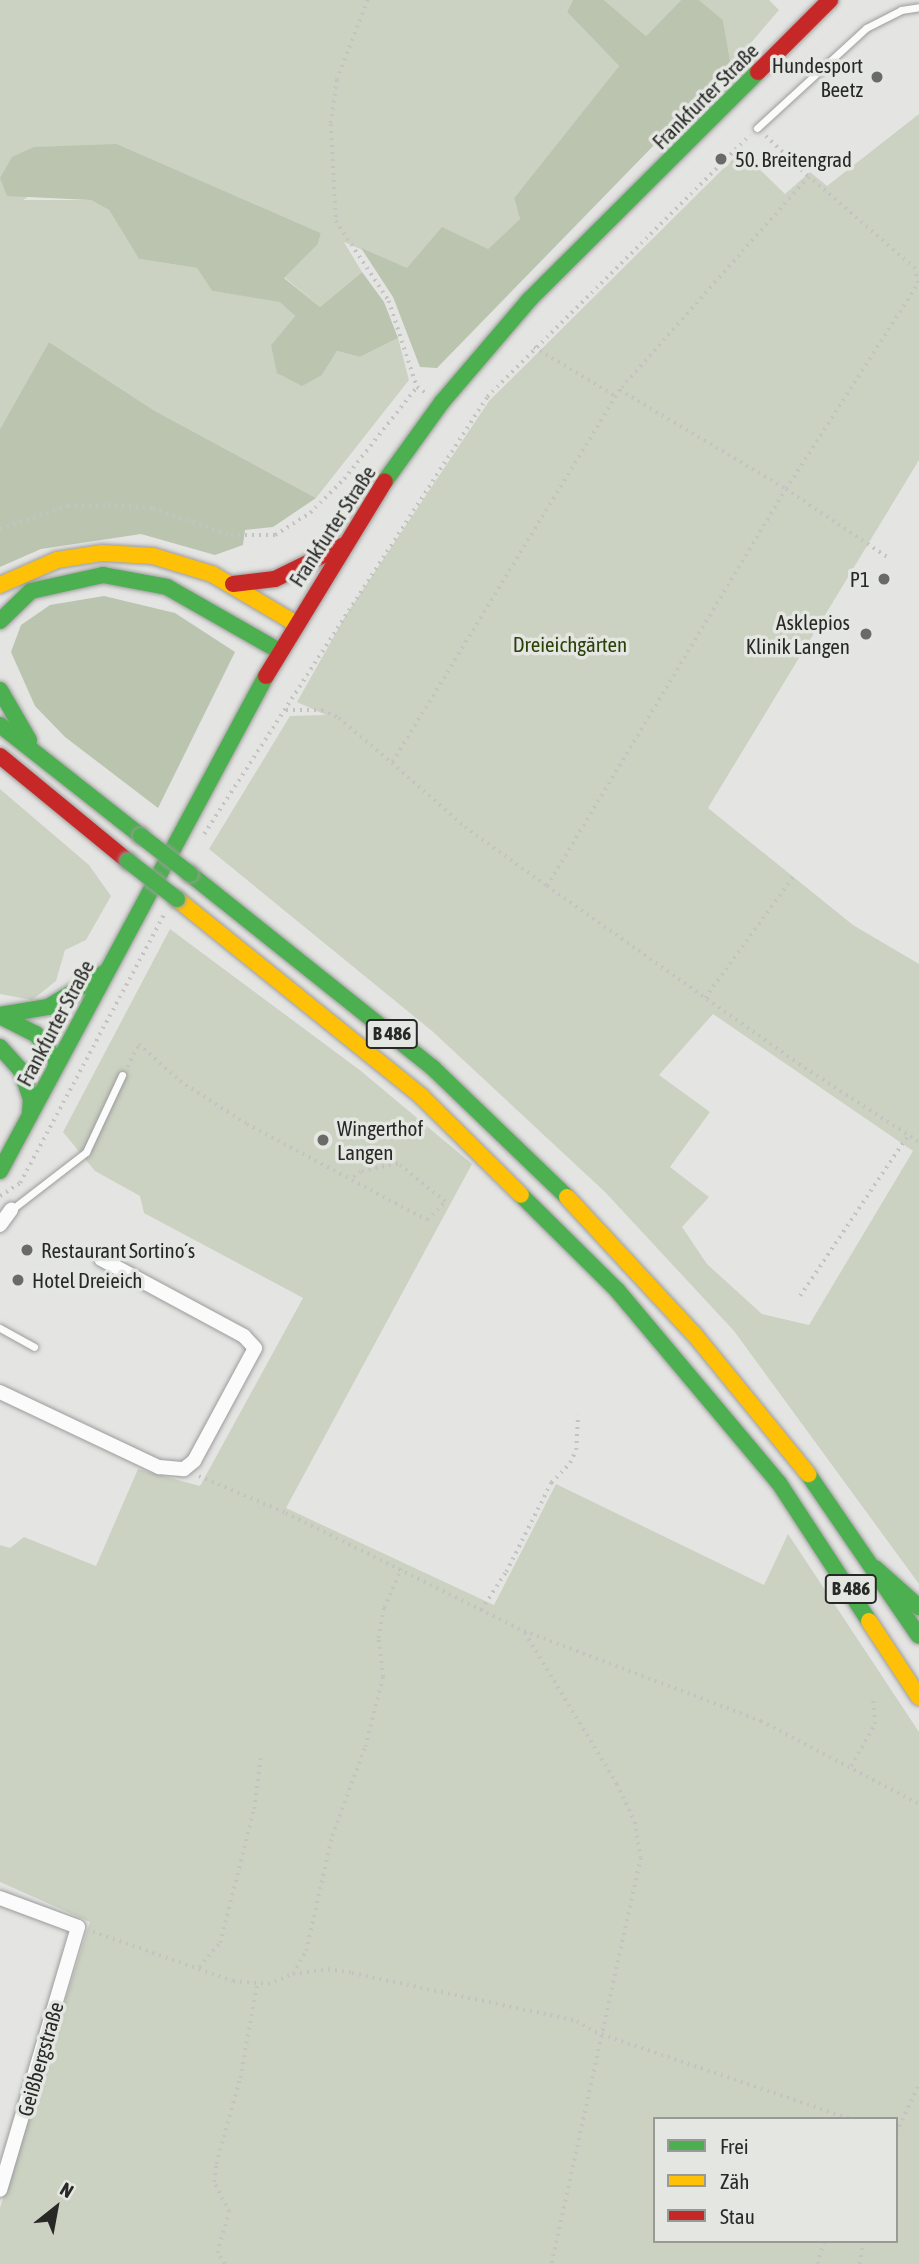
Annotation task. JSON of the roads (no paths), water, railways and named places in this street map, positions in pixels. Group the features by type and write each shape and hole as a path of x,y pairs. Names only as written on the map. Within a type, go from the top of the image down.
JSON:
{"main road":[{"name":"Frankfurter Straße","path":"0,1171 295,623 342,546 442,402 529,300 830,0"},
{"path":"233,584 275,579 342,546"},
{"path":"0,585 57,560 126,553 182,562 233,584 295,623"},
{"path":"0,621 30,591 103,575 167,587 279,651"},
{"path":"0,690 43,760"},
{"name":"B 486","path":"0,725 433,1068 581,1210 676,1313 782,1440 875,1567 919,1636"},
{"name":"B 486","path":"1,757 422,1097 617,1290 779,1483 919,1698"},
{"path":"0,1016 48,1007 107,971"},
{"path":"0,1016 36,1034 58,1063"},
{"path":"0,1047 58,1063"},
{"path":"0,1047 21,1070 31,1099 30,1115"},
{"path":"875,1567 919,1607"}],"street":[{"path":"0,1225 11,1210"},
{"path":"0,1392 159,1467 184,1469 202,1450 255,1348 244,1336 101,1259"},
{"name":"Geißbergstraße","path":"0,1898 78,1927 0,2190"}],"lane":[{"path":"757,128 866,28 901,10 919,7"},
{"path":"11,1210 86,1152 122,1075"},
{"path":"0,1328 34,1347"}],"place":[{"name":"Hundesport Beetz","path":"877,77"},
{"name":"50. Breitengrad","path":"721,159"},
{"name":"P1","path":"884,579"},
{"name":"Asklepios Klinik Langen","path":"866,634"},
{"name":"Wingerthof Langen","path":"323,1140"},
{"name":"Restaurant Sortino´s","path":"27,1250"},
{"name":"Hotel Dreieich","path":"18,1280"}],"park label":[{"name":"Dreieichgärten","path":"570,644"}]}
